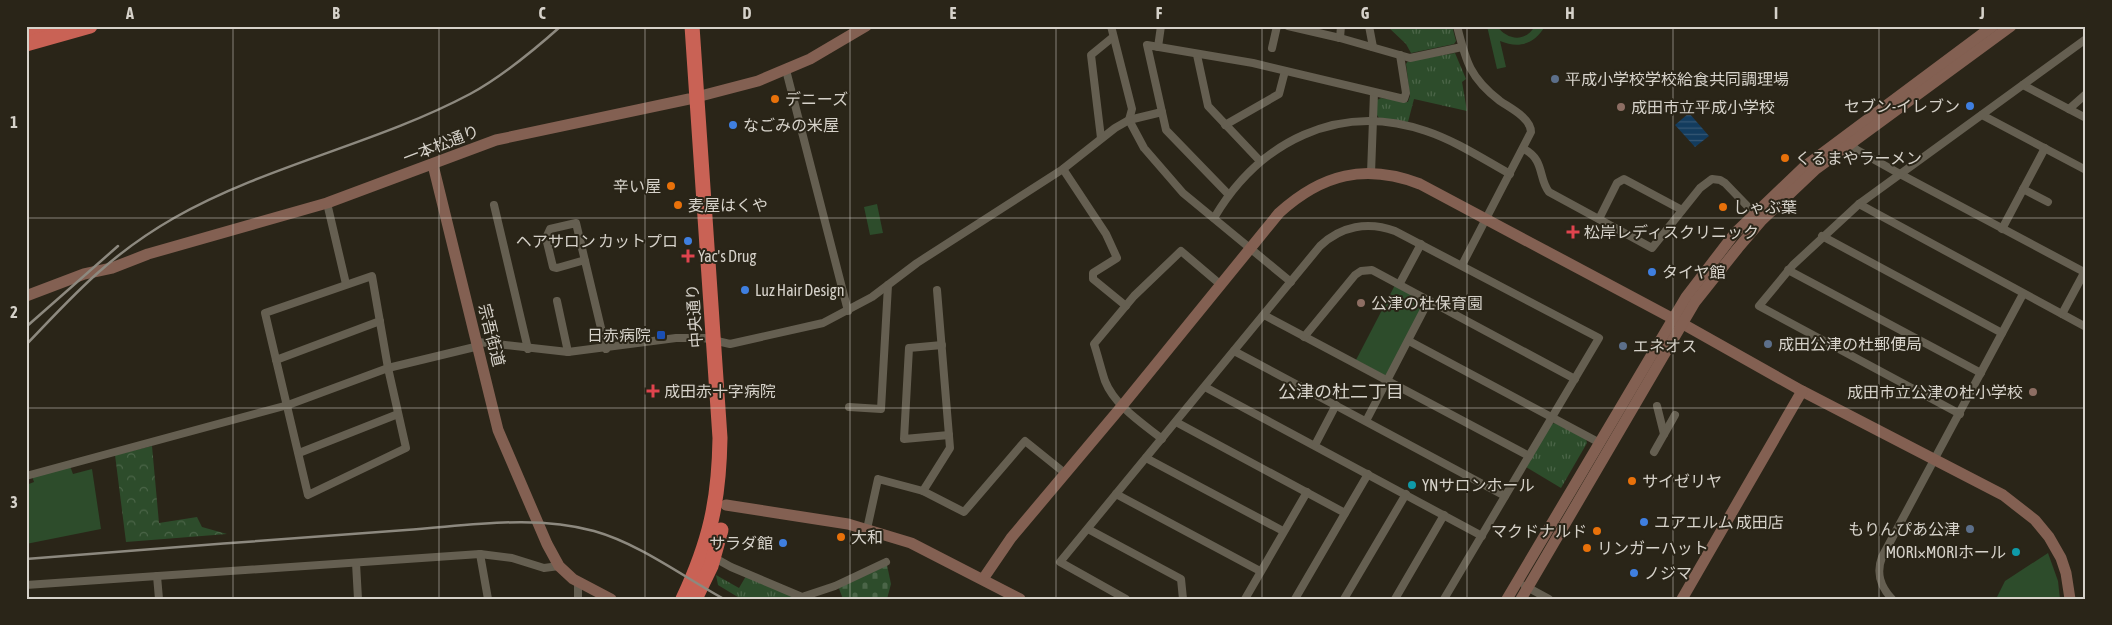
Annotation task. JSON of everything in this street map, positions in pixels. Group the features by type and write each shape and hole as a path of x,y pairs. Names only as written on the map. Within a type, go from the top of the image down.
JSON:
{"highway":[{"path":"26,32 46,26"},
{"path":"26,44 90,26"},
{"name":"中央通り","path":"692,26 702,96"},
{"name":"中央通り","path":"683,599 708,562 719,474 718,341 702,96 702,26"},
{"name":"中央通り","path":"695,599 726,505 730,431 718,341"}],"street":[{"name":"一本松通り","path":"26,296 84,274 112,268 148,254 327,203 496,140 702,96 758,81 820,54 866,26"},
{"path":"1111,26 1132,109 1130,120 1144,148 1183,193 1290,282"},
{"path":"1158,47 1161,26"},
{"path":"1272,48 1277,26"},
{"path":"1288,26 1340,38 1410,58 1462,47"},
{"path":"1340,38 1341,26"},
{"path":"1369,26 1373,48"},
{"path":"1457,26 1469,69 1476,79 1530,125 1531,136 1462,265"},
{"path":"1525,595 1712,262 1754,213 1783,185 1831,146 1994,26"},
{"path":"1507,599 1637,381 1678,322 1721,266 1762,220 1816,169 2011,26"},
{"path":"1101,138 1091,55 1113,37"},
{"path":"1960,414 1759,306 1788,270 1822,236 1859,204 2086,39"},
{"path":"1228,194 1166,130 1147,45 1253,63 1404,99 1406,93 1400,55"},
{"path":"1197,55 1208,106 1260,161"},
{"path":"786,70 848,311"},
{"path":"1226,125 1279,94 1285,71"},
{"path":"2022,85 2086,118"},
{"path":"1371,173 1374,93"},
{"path":"2069,109 2086,94"},
{"path":"26,476 288,405 388,368 478,344 568,352 606,349 676,338 704,338 730,344 823,323 848,311 917,263 1063,169 1101,138 1130,120 1162,112"},
{"path":"1982,114 2086,170"},
{"path":"1214,218 1228,194 1260,161 1284,144 1332,126 1373,121 1400,124 1427,131 1510,174"},
{"path":"1850,144 1856,150 2085,273 2062,314"},
{"path":"2002,229 2044,148"},
{"path":"1524,149 1531,152 1541,167 1547,190 1652,248 1707,181 1716,179 1725,183 1754,213"},
{"name":"宗吾街道","path":"433,164 498,430 547,544 559,566"},
{"path":"1063,169 1106,234 1117,258 1093,273 1093,279 1126,306"},
{"path":"983,579 1011,538 1066,474 1279,213 1311,188 1330,179 1371,173 1403,178 1420,184 1678,322 1802,391 2003,494 2034,520 2049,537 2061,558 2066,572 2070,599"},
{"path":"1599,219 1617,183 1624,179 1682,210"},
{"path":"2023,189 2048,202"},
{"path":"327,203 346,284"},
{"path":"1859,204 2086,327"},
{"path":"494,205 528,349"},
{"path":"585,260 557,268 553,267 546,238 550,229 576,223 585,260 606,349"},
{"path":"1126,599 1060,562 1327,239 1355,226 1385,227 1462,265 1599,338 1444,599"},
{"path":"1822,236 2002,333"},
{"path":"1400,283 1421,244"},
{"path":"1162,439 1122,406 1106,382 1094,344 1126,306 1182,252 1220,285"},
{"path":"1788,270 1981,372"},
{"path":"1304,337 1358,272 1376,271 1575,379"},
{"path":"372,276 380,321 388,368 406,448 308,495 265,313 372,276"},
{"path":"849,407 881,408 888,285"},
{"path":"923,491 950,448 937,290"},
{"path":"1892,599 1880,580 1879,565 2023,294"},
{"path":"556,300 568,352"},
{"path":"1366,421 1429,300"},
{"path":"1264,314 1529,456"},
{"path":"276,360 380,321"},
{"path":"1409,341 1600,443"},
{"path":"942,345 909,348 904,439 949,434"},
{"path":"1234,350 1505,496"},
{"path":"1205,386 1482,536"},
{"path":"1682,599 1802,391"},
{"path":"1315,445 1336,405"},
{"path":"1657,406 1664,434"},
{"path":"299,454 398,414"},
{"path":"1654,452 1675,415"},
{"path":"1176,422 1345,513"},
{"path":"867,529 878,479 923,491 964,512 1025,441 1066,474"},
{"path":"1146,458 1283,531"},
{"path":"1295,599 1368,474"},
{"path":"1245,599 1307,492"},
{"path":"1116,494 1260,571"},
{"path":"1344,599 1406,494"},
{"path":"726,505 867,529 911,543 1020,599"},
{"path":"1395,599 1444,515"},
{"path":"1088,529 1181,579 1183,599"},
{"path":"480,554 488,599"},
{"path":"26,585 217,570 356,564 480,554 512,558 544,568 559,566 578,582 611,599"},
{"path":"708,562 731,568 802,597 835,586 886,562"},
{"path":"356,564 358,599"},
{"path":"157,576 159,599"},
{"path":"578,582 578,599"},
{"path":"1516,585 1525,595 1549,599"}],"green space":[{"path":"1387,26 1452,26 1456,41 1454,44 1411,53 1406,44"},
{"path":"1487,26 1497,26 1501,31 1516,38 1526,35 1535,26 1545,26 1531,41 1520,45 1500,41 1506,67 1497,69"},
{"path":"1455,53 1466,79 1462,82 1467,111 1414,99 1408,122 1379,118 1377,115 1377,100 1381,98 1408,102 1410,96 1406,64 1408,61"},
{"path":"877,204 883,233 870,235 864,207"},
{"path":"1395,285 1423,300 1424,306 1386,376 1356,360"},
{"path":"1555,423 1586,439 1587,443 1561,488 1526,467 1551,424"},
{"path":"152,446 159,523 197,517 202,527 227,534 126,542 115,455"},
{"path":"70,466 73,474 92,469 101,529 26,544 26,485 34,482 32,476"},
{"path":"2048,553 2058,581 2060,599 1996,599 2005,581"},
{"path":"887,565 891,584 887,599 843,599 838,586"},
{"path":"716,575 739,588 746,576 796,596 795,599 741,599 718,585"}],"water":[{"path":"1689,113 1709,136 1695,147 1675,125"}],"railway":[{"path":"26,345 78,291 112,260 174,218 246,183 434,112 470,94 494,79 540,45 561,26"},
{"path":"26,327 118,246"},
{"path":"26,559 476,524 548,523 594,531 628,544 724,599"}],"place":[{"name":"平成小学校学校給食共同調理場","path":"1555,79"},
{"name":"デニーズ","path":"775,99"},
{"name":"セブン-イレブン","path":"1970,106"},
{"name":"成田市立平成小学校","path":"1621,107"},
{"name":"なごみの米屋","path":"733,125"},
{"name":"くるまやラーメン","path":"1785,158"},
{"name":"辛い屋","path":"671,186"},
{"name":"麦屋はくや","path":"678,205"},
{"name":"しゃぶ葉","path":"1723,207"},
{"name":"松岸レディスクリニック","path":"1573,232"},
{"name":"ヘアサロン カットプロ","path":"688,241"},
{"name":"Yac's Drug","path":"688,256"},
{"name":"タイヤ館","path":"1652,272"},
{"name":"Luz Hair Design","path":"745,290"},
{"name":"公津の杜保育園","path":"1361,303"},
{"name":"日赤病院","path":"661,335"},
{"name":"成田公津の杜郵便局","path":"1768,344"},
{"name":"エネオス","path":"1623,346"},
{"name":"成田赤十字病院","path":"653,391"},
{"name":"成田市立公津の杜小学校","path":"2033,392"},
{"name":"サイゼリヤ","path":"1632,481"},
{"name":"YNサロンホール","path":"1412,485"},
{"name":"ユアエルム 成田店","path":"1644,522"},
{"name":"もりんぴあ公津","path":"1970,529"},
{"name":"マクドナルド","path":"1597,531"},
{"name":"大和","path":"841,537"},
{"name":"サラダ館","path":"783,543"},
{"name":"リンガーハット","path":"1587,548"},
{"name":"MORI×MORIホール","path":"2016,552"},
{"name":"ノジマ","path":"1634,573"}],"district":[{"name":"公津の杜二丁目","path":"1341,392"}]}
